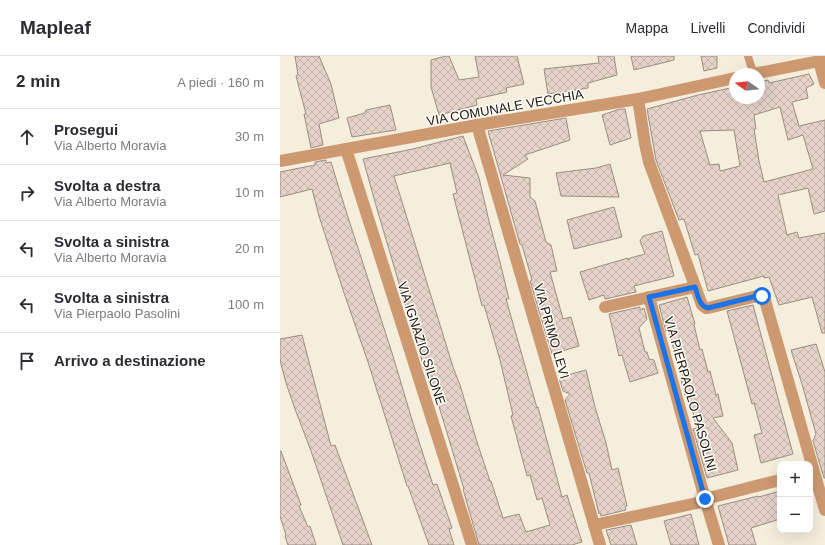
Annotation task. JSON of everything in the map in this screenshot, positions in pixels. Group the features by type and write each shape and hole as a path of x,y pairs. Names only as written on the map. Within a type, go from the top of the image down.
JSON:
{"street":[{"path":"765,72 822,61 825,83"},
{"name":"VIA COMUNALE VECCHIA","path":"280,161 477,125 638,98 729,79"},
{"path":"638,98 649,162 701,304 706,308 761,295 763,296 809,461"},
{"name":"VIA PRIMO LEVI","path":"477,125 600,545"},
{"name":"VIA IGNAZIO SILONE","path":"346,149 472,545"},
{"path":"604,307 695,287"},
{"name":"VIA PIERPAOLO PASOLINI","path":"649,297 719,545"},
{"path":"813,475 825,510"},
{"path":"594,525 697,503 705,499 777,481"}],"lane":[{"path":"748,56 751,68"},
{"path":"753,56 754,68"}],"building":[{"path":"295,56 319,56 331,84 339,118 319,124 323,145 311,148 304,114 306,114 296,76 298,75"},
{"path":"449,56 459,80 479,77 475,56 517,56 524,84 506,88 507,92 476,99 477,105 439,115 431,87 431,60"},
{"path":"598,56 614,56 617,75 588,83 588,88 548,94 544,69 599,63"},
{"path":"631,56 674,56 674,60 634,70"},
{"path":"701,56 717,56 717,68 704,71"},
{"path":"809,74 814,84 806,88 808,98 792,102 799,126 825,120 825,211 814,214 808,188 778,195 787,235 797,232 799,238 825,233 825,333 822,333 812,297 779,305 769,277 764,278 764,276 708,291 698,254 695,255 684,219 679,220 656,160 647,109 729,88 729,104 765,104 765,81 768,80 769,83","holes":["780,107 788,140 803,135 813,169 764,182 754,129 756,129 754,115","734,130 740,166 720,171 719,164 710,165 700,131"]},
{"path":"390,105 396,130 352,137 347,118 365,113 366,110"},
{"path":"620,109 625,109 631,138 610,145 602,115"},
{"path":"566,118 570,140 525,155 528,159 503,175 530,178 530,197 535,201 546,242 551,245 557,271 550,272 563,319 571,317 579,346 552,354 530,281 532,280 522,245 520,244 488,131"},
{"path":"463,136 479,178 509,299 506,299 537,408 538,407 562,497 567,495 582,542 572,545 479,545 464,489 428,370 425,371 363,159 413,149","holes":["450,163 457,193 453,194 482,306 484,305 500,360 513,415 511,416 527,476 530,475 537,500 542,498 550,525 526,532 519,514 503,518 453,367 394,176"]},
{"path":"326,160 326,163 331,162 433,485 437,484 452,528 449,529 454,545 429,545 407,486 368,362 319,216 312,189 280,197 280,172 315,165 315,162"},
{"path":"610,164 619,197 561,196 556,173 596,168"},
{"path":"614,207 622,237 574,249 567,220"},
{"path":"662,231 674,276 634,286 636,292 605,299 604,295 589,300 580,272 628,258 629,260 630,258 645,254 640,241 643,236"},
{"path":"687,297 695,324 700,350 702,349 708,372 710,371 716,395 718,394 723,416 713,418 732,443 738,470 707,478 693,429 697,428 688,394 685,395 681,379 683,378 677,353 673,347 669,331 666,332 659,305"},
{"path":"753,305 793,454 761,463 754,435 762,433 754,403 752,404 727,311"},
{"path":"640,307 640,310 644,308 647,319 639,328 645,352 647,352 649,359 654,360 658,373 630,382 622,355 619,356 609,314"},
{"path":"302,335 331,446 335,445 372,545 343,545 286,383 280,360 280,339"},
{"path":"816,344 825,372 825,478 813,441 816,434 791,350"},
{"path":"586,370 612,470 618,468 627,506 625,507 626,510 601,516 600,513 599,514 589,473 587,473 565,400 570,394 563,391 559,378"},
{"path":"280,451 301,505 299,506 308,527 310,526 316,545 288,545 280,516"},
{"path":"777,492 777,520 751,528 756,545 729,545 718,506"},
{"path":"691,514 699,545 671,545 664,521"},
{"path":"631,525 637,545 611,545 606,530"}],"route":[{"path":"705,499 649,297 695,287 702,305 708,308 762,296"}]}
